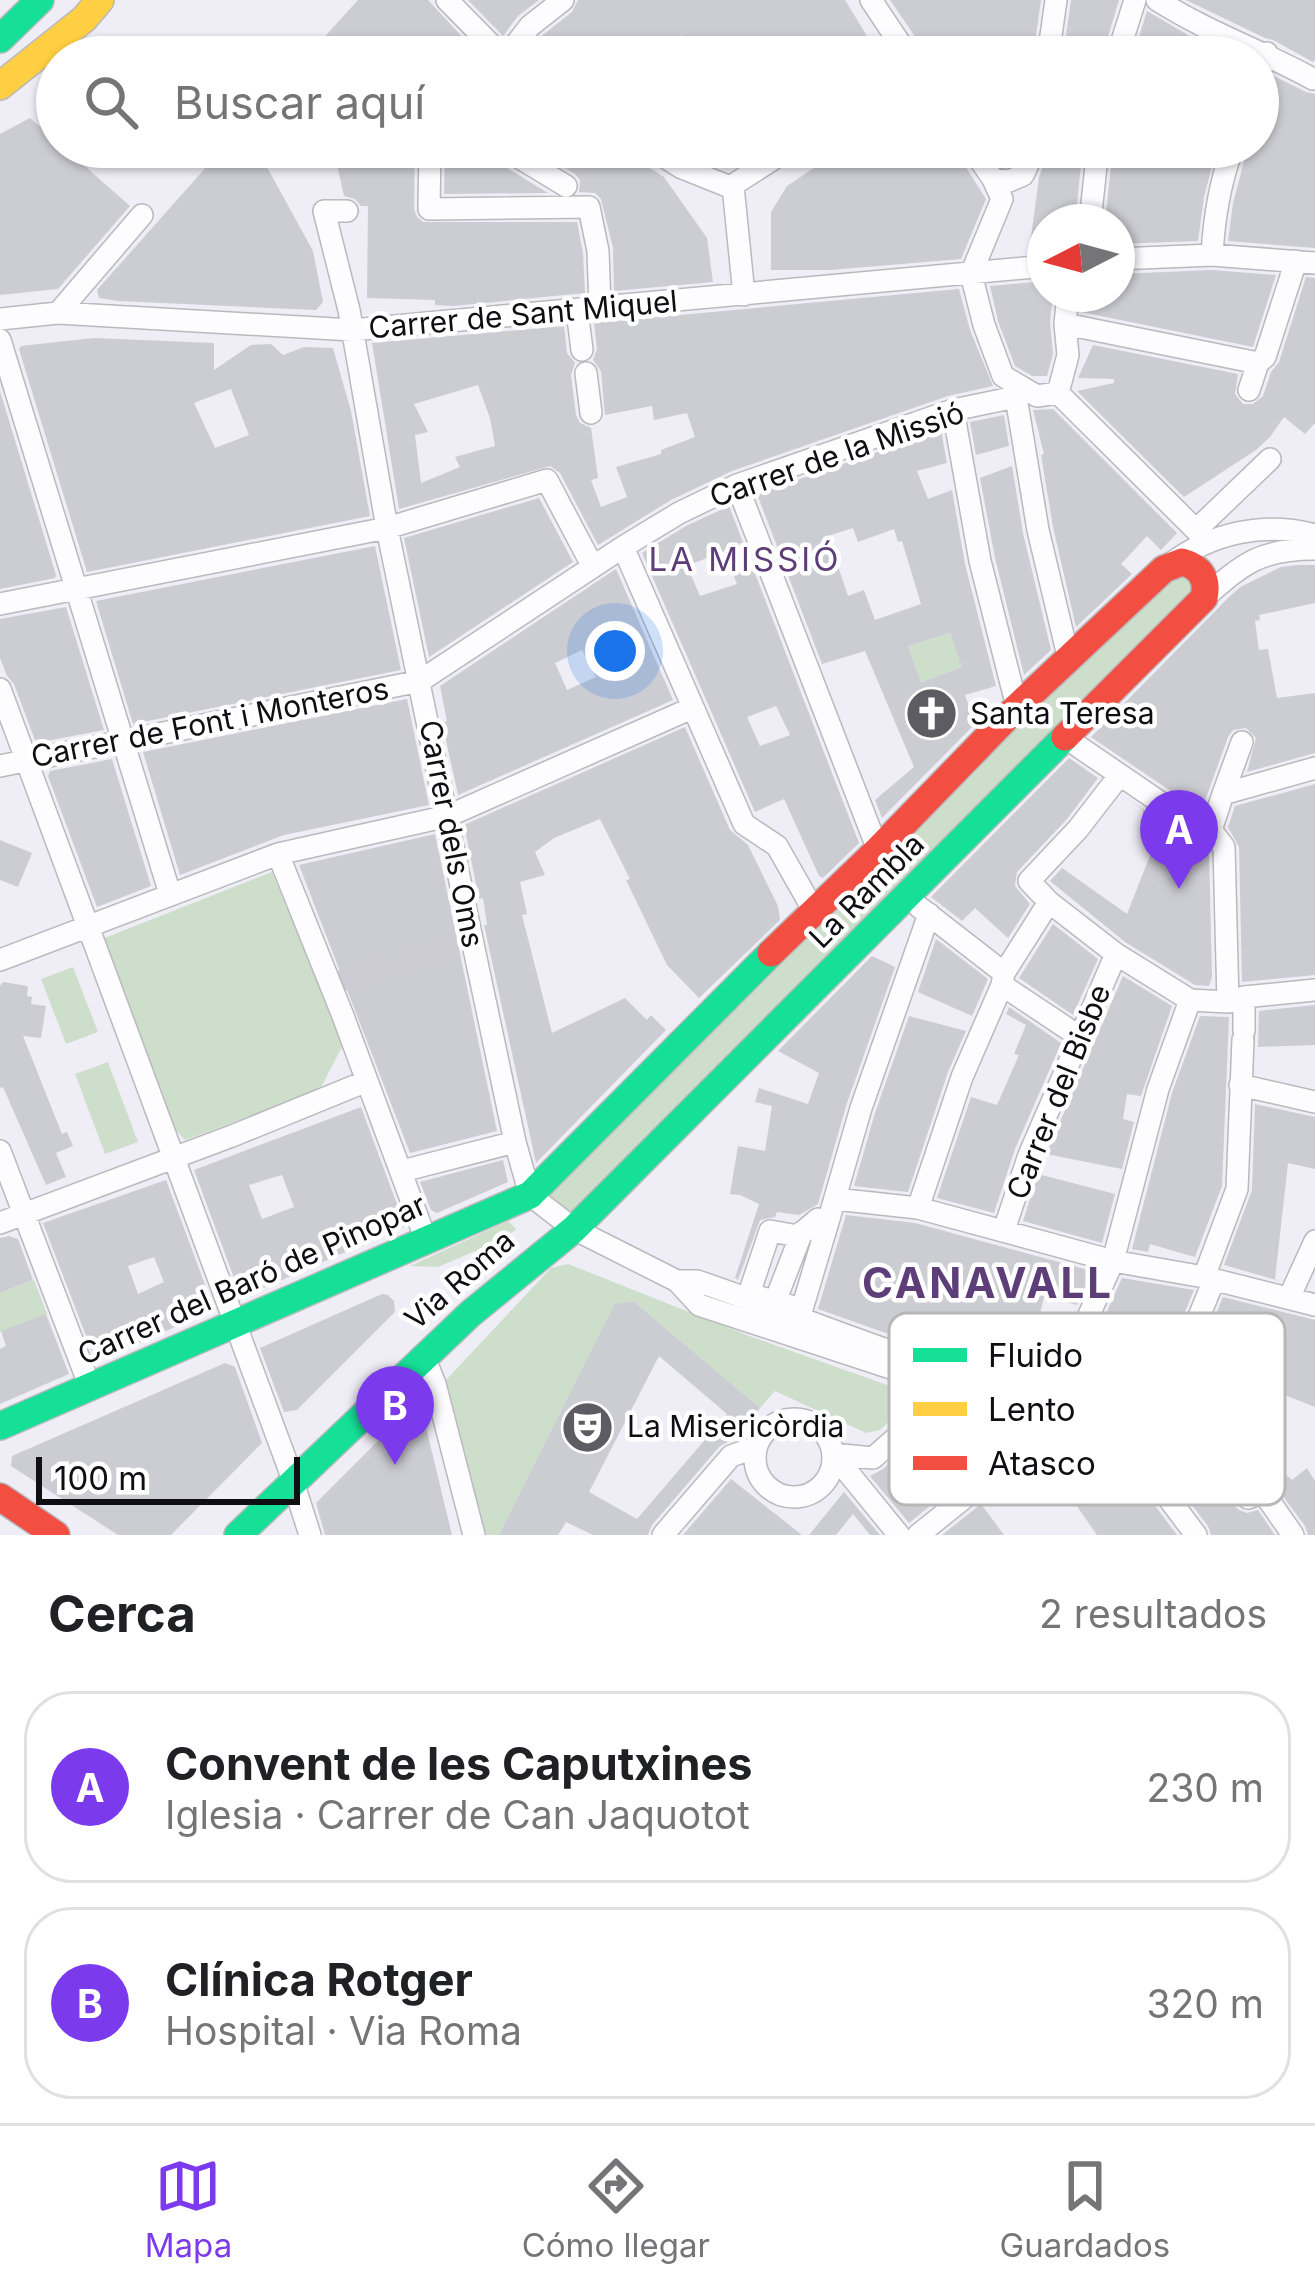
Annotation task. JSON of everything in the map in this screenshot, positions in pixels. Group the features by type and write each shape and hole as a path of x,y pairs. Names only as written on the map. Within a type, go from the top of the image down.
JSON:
{"street":[{"path":"0,39 40,0"},
{"path":"60,36 100,0"},
{"path":"522,36 562,0"},
{"path":"871,0 896,36"},
{"path":"1051,36 1056,0"},
{"path":"1124,36 1135,0"},
{"path":"1157,0 1225,36"},
{"path":"453,2 485,36"},
{"path":"4,76 36,53"},
{"path":"1279,60 1314,79"},
{"path":"430,168 429,209 570,188"},
{"path":"537,168 570,188 589,207 598,251 600,307"},
{"path":"682,168 724,187 733,187 761,168"},
{"path":"985,168 1002,200 970,274 984,325 1003,376 1037,396 1058,393"},
{"path":"993,179 1009,181 1023,175 1026,168"},
{"path":"1092,204 1096,168"},
{"path":"1212,255 1225,168"},
{"path":"733,187 744,295"},
{"name":"Carrer dels Oms","path":"346,211 324,211 448,816 467,946 530,1195"},
{"path":"58,313 142,215"},
{"path":"1135,258 1309,258 1249,391"},
{"name":"Carrer de Sant Miquel","path":"0,319 58,313 352,330 1027,268"},
{"path":"577,310 582,350"},
{"path":"1058,393 1068,356 1066,312"},
{"path":"1065,324 1258,363"},
{"path":"0,340 170,894"},
{"path":"586,373 591,412"},
{"path":"1058,393 1198,532 1270,460"},
{"name":"Carrer de la Missió","path":"420,681 623,547 736,485 953,410 1016,397 1038,530 1069,660"},
{"path":"953,410 980,561 1017,707"},
{"path":"0,604 387,529 547,480 593,567"},
{"path":"736,485 878,850"},
{"path":"1164,569 1208,541 1236,533 1276,529 1315,536"},
{"path":"623,547 744,824 777,846 814,911"},
{"path":"1204,598 1260,556 1315,549"},
{"path":"1164,569 1178,562 1194,566 1206,580 1204,598"},
{"name":"La Rambla","path":"530,1195 1017,707 1164,569"},
{"name":"La Rambla","path":"574,1229 918,906 1066,738 1204,598"},
{"name":"Carrer de Font i Monteros","path":"0,766 420,681"},
{"path":"0,689 310,1535"},
{"path":"0,960 278,854 448,816 692,707"},
{"path":"1066,738 1167,807 1211,830 1224,847 1236,999 1244,1035 1237,1189 1196,1313"},
{"path":"1211,830 1242,742"},
{"path":"1223,794 1315,767"},
{"path":"1119,776 1029,881 1116,954 1190,1000 1315,989"},
{"path":"278,854 336,983 426,1240"},
{"path":"918,1208 962,1077 1003,979 1049,902"},
{"path":"828,1222 818,1219 798,1235 770,1231 749,1294 761,1302 802,1309 835,1199 918,906 1080,1037"},
{"name":"Carrer del Bisbe","path":"1004,1230 1030,1156 1116,954"},
{"path":"1090,1313 1113,1261 1157,1089 1190,1000"},
{"path":"0,1222 367,1082"},
{"path":"1240,1085 1315,1102"},
{"path":"402,1171 515,1142"},
{"path":"0,1151 90,1387"},
{"path":"530,1195 574,1229 677,1281 699,1305 889,1367"},
{"name":"Carrer del Baró de Pinopar","path":"0,1426 530,1195"},
{"path":"835,1199 918,1208 1113,1261 1209,1278 1315,1305"},
{"name":"Via Roma","path":"238,1535 292,1478 424,1356 574,1229"},
{"path":"1289,1298 1315,1240"},
{"path":"677,1281 697,1281 889,1348"},
{"path":"424,1356 475,1535"},
{"path":"798,1419 822,1430 833,1454 833,1467 820,1488 796,1498 763,1483 754,1459 762,1435 772,1425 798,1419"},
{"path":"833,1454 873,1458 889,1444"},
{"path":"663,1535 731,1456 756,1447"},
{"path":"833,1454 899,1535"},
{"path":"0,1497 56,1535"},
{"path":"918,1535 956,1505"},
{"path":"1174,1505 1196,1535"},
{"path":"1272,1505 1293,1535"}],"green space":[{"path":"1178,568 1201,586 576,1220 539,1193"},
{"path":"950,633 962,667 921,682 908,646"},
{"path":"272,872 343,1045 319,1091 185,1140 170,1124 102,939"},
{"path":"73,967 98,1032 66,1044 41,979"},
{"path":"108,1062 138,1142 105,1154 75,1074"},
{"path":"508,1221 516,1229 479,1259 475,1251 438,1267 410,1266"},
{"path":"568,1264 889,1386 889,1421 880,1430 866,1433 775,1391 760,1408 633,1301 616,1304 499,1535 486,1535 446,1380 551,1268"},
{"path":"34,1280 47,1314 0,1332 0,1293"}],"building":[{"path":"358,0 428,0 461,36 325,36"},
{"path":"468,0 539,0 503,36"},
{"path":"578,0 845,0 867,36 542,36 572,12"},
{"path":"890,0 1041,0 1036,36 915,36"},
{"path":"1071,0 1119,0 1108,36 1066,36"},
{"path":"1186,0 1315,0 1313,62 1279,43 1279,36 1261,36"},
{"path":"1147,11 1190,36 1139,36"},
{"path":"1279,78 1315,94 1315,248 1228,241 1242,168 1279,168"},
{"path":"30,118 36,123 36,168 87,168 130,206 58,289 0,295 0,134"},
{"path":"205,168 268,168 313,251 323,302 316,310 118,301 99,298 97,290"},
{"path":"338,168 415,168 414,209 423,222 577,222 585,293 453,306 435,305 435,300 367,298 368,206 344,196"},
{"path":"445,168 507,168 548,193 444,194"},
{"path":"565,168 650,168 664,177 707,238 713,282 614,291 613,248 601,199 595,193 579,192 575,174"},
{"path":"814,168 966,168 986,199 961,259 771,270 771,212 787,186"},
{"path":"1043,168 1081,168 1077,204 1035,204"},
{"path":"1111,168 1212,168 1198,241 1135,243 1135,204 1107,204"},
{"path":"1212,270 1276,275 1253,347 1081,312 1135,312 1135,273"},
{"path":"1306,277 1315,278 1315,423 1305,434 1284,417 1256,450 1184,497 1077,391 1114,383 1114,379 1078,378 1093,345 1238,374 1235,394 1243,404 1253,404 1263,396 1279,362"},
{"path":"1027,283 1027,312 1051,312 1053,354 1047,376 1032,376 1015,366 990,286"},
{"path":"959,289 993,386 948,396 732,471 671,500 598,545 560,473 550,466 399,509 372,343 564,326 567,353 575,363 571,375 576,415 591,428 598,478 591,480 601,507 627,497 616,467 661,454 695,437 687,413 654,420 652,406 605,415 601,371 593,360 597,349 594,323","holes":["478,385 495,446 455,457 460,467 421,483 415,435 428,432 414,404"]},
{"path":"94,338 214,343 214,370 251,345 271,344 283,355 304,347 333,348 351,411 370,516 87,572 21,346","holes":["231,389 249,435 215,448 194,403"]},
{"path":"0,391 56,575 0,589"},
{"path":"1053,409 1177,533 1161,550 1147,536 1121,564 1132,574 1076,627 1033,410"},
{"path":"1004,415 1009,446 976,455 970,422"},
{"path":"941,430 947,463 917,471 928,499 952,490 996,686 965,695 975,724 882,818 875,800 914,767 865,651 822,664 757,494","holes":["853,528 858,542 894,529 921,604 875,620 864,590 848,596 828,536","950,633 962,667 921,682 908,646"]},
{"path":"1012,466 1051,650 1024,675 980,478"},
{"path":"539,498 573,562 429,657 404,538"},
{"path":"729,506 859,843 823,878 784,799 755,812 642,553","holes":["724,551 737,584 700,596 687,566","776,706 790,735 760,746 747,717"]},
{"path":"375,546 401,670 133,724 96,601"},
{"path":"1315,565 1315,603 1259,615 1260,620 1255,621 1259,650 1268,649 1277,698 1315,693 1315,753 1247,772 1256,738 1246,728 1233,730 1202,809 1091,737 1230,596 1281,567"},
{"path":"616,569 673,700 458,795 442,722 447,721 440,686","holes":["582,650 596,677 567,690 555,663"]},
{"path":"66,607 104,730 36,743 0,658 0,619"},
{"path":"407,699 429,805 284,835 180,875 143,752"},
{"path":"685,727 730,830 748,845 778,906 780,920 699,998 667,965 600,819 554,838 535,852 545,875 520,882 527,914 522,915 552,1033 625,998 647,1020 651,1015 666,1030 536,1163 464,825"},
{"path":"1069,758 1098,778 1017,872 1015,886 1030,904 1008,938 975,908 962,921 931,897"},
{"path":"112,759 151,886 97,907 48,776 50,771"},
{"path":"1315,784 1315,975 1242,982 1239,847 1228,827 1235,806"},
{"path":"1123,796 1201,842 1209,852 1209,986 1195,985 1125,942 1050,881 1062,868 1127,914 1153,848 1143,844 1148,832 1143,810"},
{"path":"435,834 497,1131 410,1153 299,865"},
{"path":"0,840 32,853 18,887 0,880"},
{"path":"1053,924 1098,959 1073,1015 1019,978"},
{"path":"936,939 988,979 972,1016 918,992"},
{"path":"872,956 895,967 847,1103 818,1204 799,1215 777,1212 775,1217 760,1220 738,1280 759,1204 730,1194 738,1146 765,1151 772,1106 755,1102 759,1088 808,1104 819,1073 778,1051"},
{"path":"1123,976 1172,1006 1141,1096 1127,1094 1123,1119 1134,1122 1122,1169 1046,1154"},
{"path":"3,982 28,986 31,1004 46,1006 41,1038 23,1036 62,1134 67,1132 73,1146 56,1153 66,1177 46,1185 0,1088"},
{"path":"1315,1005 1315,1045 1258,1047 1259,1011"},
{"path":"1009,1007 1061,1043 1015,1149 994,1213 937,1198 971,1097 997,1105 1019,1055 1014,1054 1026,1025 1006,1014"},
{"path":"909,1016 966,1031 908,1192 854,1186 875,1113"},
{"path":"1200,1016 1229,1017 1222,1186 1195,1257 1150,1244 1148,1252 1132,1249 1172,1093"},
{"path":"1255,1104 1315,1117 1315,1169 1288,1163 1275,1279 1280,1281 1224,1265 1252,1190"},
{"path":"361,1107 405,1226 245,1296 240,1294 194,1170","holes":["282,1175 294,1207 262,1219 249,1185"]},
{"path":"503,1160 508,1182 437,1213 431,1210 420,1182"},
{"path":"1038,1174 1115,1194 1102,1243 1023,1221"},
{"path":"166,1180 211,1311 96,1362 43,1223","holes":["154,1257 164,1282 138,1294 128,1266"]},
{"path":"846,1215 915,1223 1092,1271 1077,1305 1044,1297 1040,1313 889,1313 889,1334 818,1309"},
{"path":"0,1238 18,1239 33,1280 0,1293"},
{"path":"1122,1278 1194,1290 1184,1313 1106,1313"},
{"path":"382,1294 394,1301 395,1312 297,1410 284,1412 260,1348"},
{"path":"1223,1297 1315,1320 1315,1407 1285,1395 1285,1313 1216,1313"},
{"name":"La Misericòrdia","path":"633,1301 760,1408 734,1439 720,1446 648,1535 593,1535 566,1522 558,1535 499,1535 615,1304","holes":["659,1356 727,1414 637,1519 589,1492"]},
{"path":"46,1314 69,1374 0,1404 0,1349 6,1346 1,1331"},
{"path":"225,1363 235,1367 262,1443 171,1535 118,1535 11,1466 12,1456"},
{"path":"411,1408 422,1411 452,1535 325,1535 316,1503"},
{"path":"889,1464 889,1499 870,1476"},
{"path":"1307,1468 1315,1481 1315,1535 1308,1535 1285,1499 1285,1474 1292,1480"},
{"path":"731,1479 745,1490 802,1535 683,1535"},
{"path":"844,1492 880,1535 870,1535 853,1514 836,1535 809,1535"},
{"path":"894,1505 931,1505 909,1523"},
{"path":"982,1505 1004,1535 942,1535"},
{"path":"1076,1505 1155,1505 1177,1535 1097,1535"},
{"path":"1192,1505 1233,1505 1247,1513 1258,1510 1275,1535 1211,1535"}],"tunnel":[{"path":"341,981 460,947"}],"traffic: fast":[{"path":"0,39 40,0"},
{"path":"238,1535 470,1314 574,1229 1065,737"},
{"path":"0,1426 530,1195 771,953"}],"traffic: slow":[{"path":"63,36 100,0"},
{"path":"0,86 36,57"}],"traffic: jam":[{"path":"771,953 1017,707 1164,569 1182,562 1194,567 1204,580 1204,598 1065,737"},
{"path":"0,1497 56,1535"}],"place":[{"name":"Santa Teresa","path":"931,714"},
{"name":"Convent de les Caputxines","path":"1179,889"},
{"name":"La Misericòrdia","path":"588,1427"},
{"name":"Clínica Rotger","path":"395,1465"}],"district":[{"name":"LA MISSIÓ","path":"745,559"},
{"name":"CANAVALL","path":"988,1283"}]}
